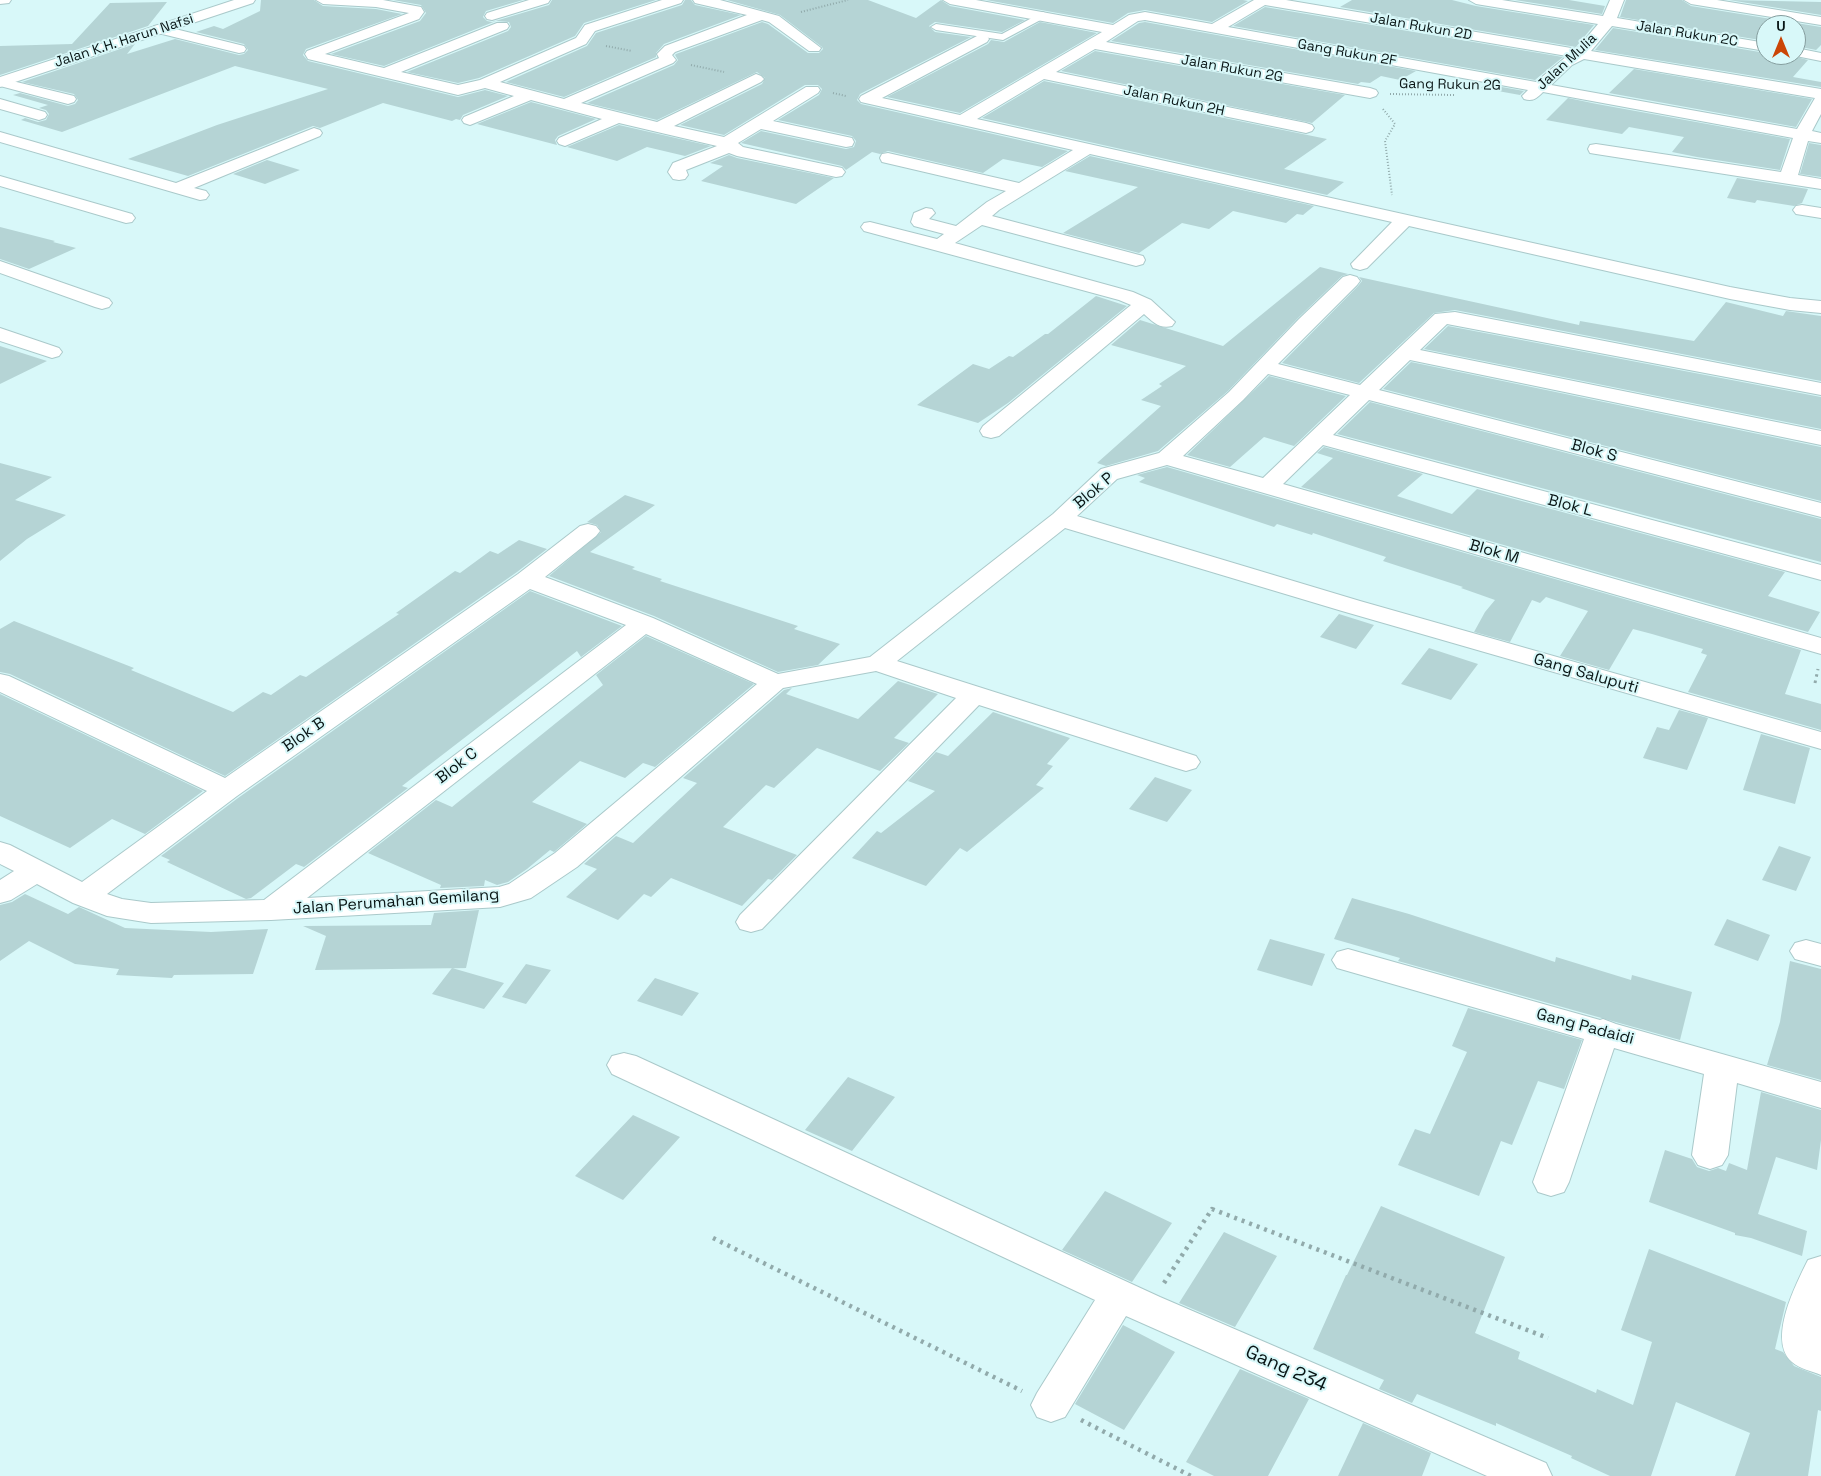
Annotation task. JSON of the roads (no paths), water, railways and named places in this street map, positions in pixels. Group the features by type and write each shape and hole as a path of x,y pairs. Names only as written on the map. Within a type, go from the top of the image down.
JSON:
{"street":[{"name":"Jalan K.H. Harun Nafsi","path":"3,79 248,0"},
{"path":"323,0 376,2 418,12 414,16 312,54 452,90 466,90 485,83 581,41 590,28 676,0"},
{"path":"385,73 543,0"},
{"path":"700,0 768,17 814,48"},
{"path":"950,0 1043,15 1116,30"},
{"path":"1215,28 1263,0"},
{"name":"Jalan Rukun 2D","path":"1263,0 1821,94"},
{"name":"Jalan Rukun 2C","path":"1476,0 1756,45"},
{"name":"Jalan Mulia","path":"1534,92 1567,62 1579,54 1608,22 1617,0"},
{"path":"1691,0 1821,21"},
{"path":"566,104 668,60 664,54 670,48 768,17"},
{"name":"Gang Rukun 2F","path":"963,120 1094,44 1134,18 1154,17 1534,92 1821,138"},
{"path":"159,29 239,48"},
{"path":"982,39 867,99 1753,298 1821,307"},
{"name":"Jalan Rukun 2G","path":"1094,44 1370,93"},
{"path":"1806,54 1821,57"},
{"name":"Jalan Rukun 2H","path":"1042,74 1306,128"},
{"path":"3,79 68,99"},
{"path":"658,128 756,79"},
{"path":"485,83 617,118 722,143 737,151 836,172"},
{"path":"679,175 677,172 678,167 758,124 812,90"},
{"path":"470,120 529,95"},
{"path":"1788,178 1802,134 1821,100"},
{"path":"0,104 39,115"},
{"path":"565,141 617,118"},
{"path":"758,124 846,142"},
{"path":"175,189 314,133"},
{"path":"3,140 200,195"},
{"path":"940,245 983,216 986,211 1089,148"},
{"path":"1596,149 1821,184"},
{"path":"888,158 1021,189"},
{"path":"0,181 126,218"},
{"path":"1802,210 1821,213"},
{"path":"926,213 920,218 920,222 958,232"},
{"path":"983,216 984,219 998,224 1136,260"},
{"name":"Blok P","path":"878,663 1061,519 1109,474 1167,458 1265,367 1355,273 1400,220"},
{"path":"870,227 1126,296 1144,304 1165,322"},
{"path":"0,267 102,303"},
{"path":"1267,487 1460,301"},
{"path":"991,430 1144,304"},
{"path":"1442,318 1455,318 1821,389"},
{"path":"0,334 52,352"},
{"path":"1406,353 1821,438"},
{"name":"Blok S","path":"1265,367 1821,510"},
{"name":"Blok L","path":"1320,438 1821,573"},
{"name":"Blok M","path":"1167,458 1821,646"},
{"name":"Gang Saluputi","path":"1061,519 1352,606 1821,741"},
{"name":"Blok B","path":"84,896 227,790 526,578 588,530"},
{"path":"526,578 644,623 775,682"},
{"name":"Blok C","path":"271,910 644,623"},
{"path":"878,663 1186,762"},
{"name":"Jalan Perumahan Gemilang","path":"0,852 84,896 118,909 151,914 271,910 500,897 520,891 566,860 775,682 878,663"},
{"path":"0,682 227,790"},
{"path":"751,922 974,695"},
{"path":"0,894 35,872"},
{"name":"Gang Padaidi","path":"1348,960 1484,1000 1604,1031 1821,1095"},
{"path":"1552,1182 1604,1031"},
{"name":"Gang 234","path":"624,1065 1043,1258 1133,1302 1531,1476"},
{"path":"1710,1155 1722,1067"},
{"path":"1811,1344 1821,1271"},
{"path":"1051,1405 1133,1302"}],"lane":[{"path":"936,27 1003,36 1043,15"}]}
